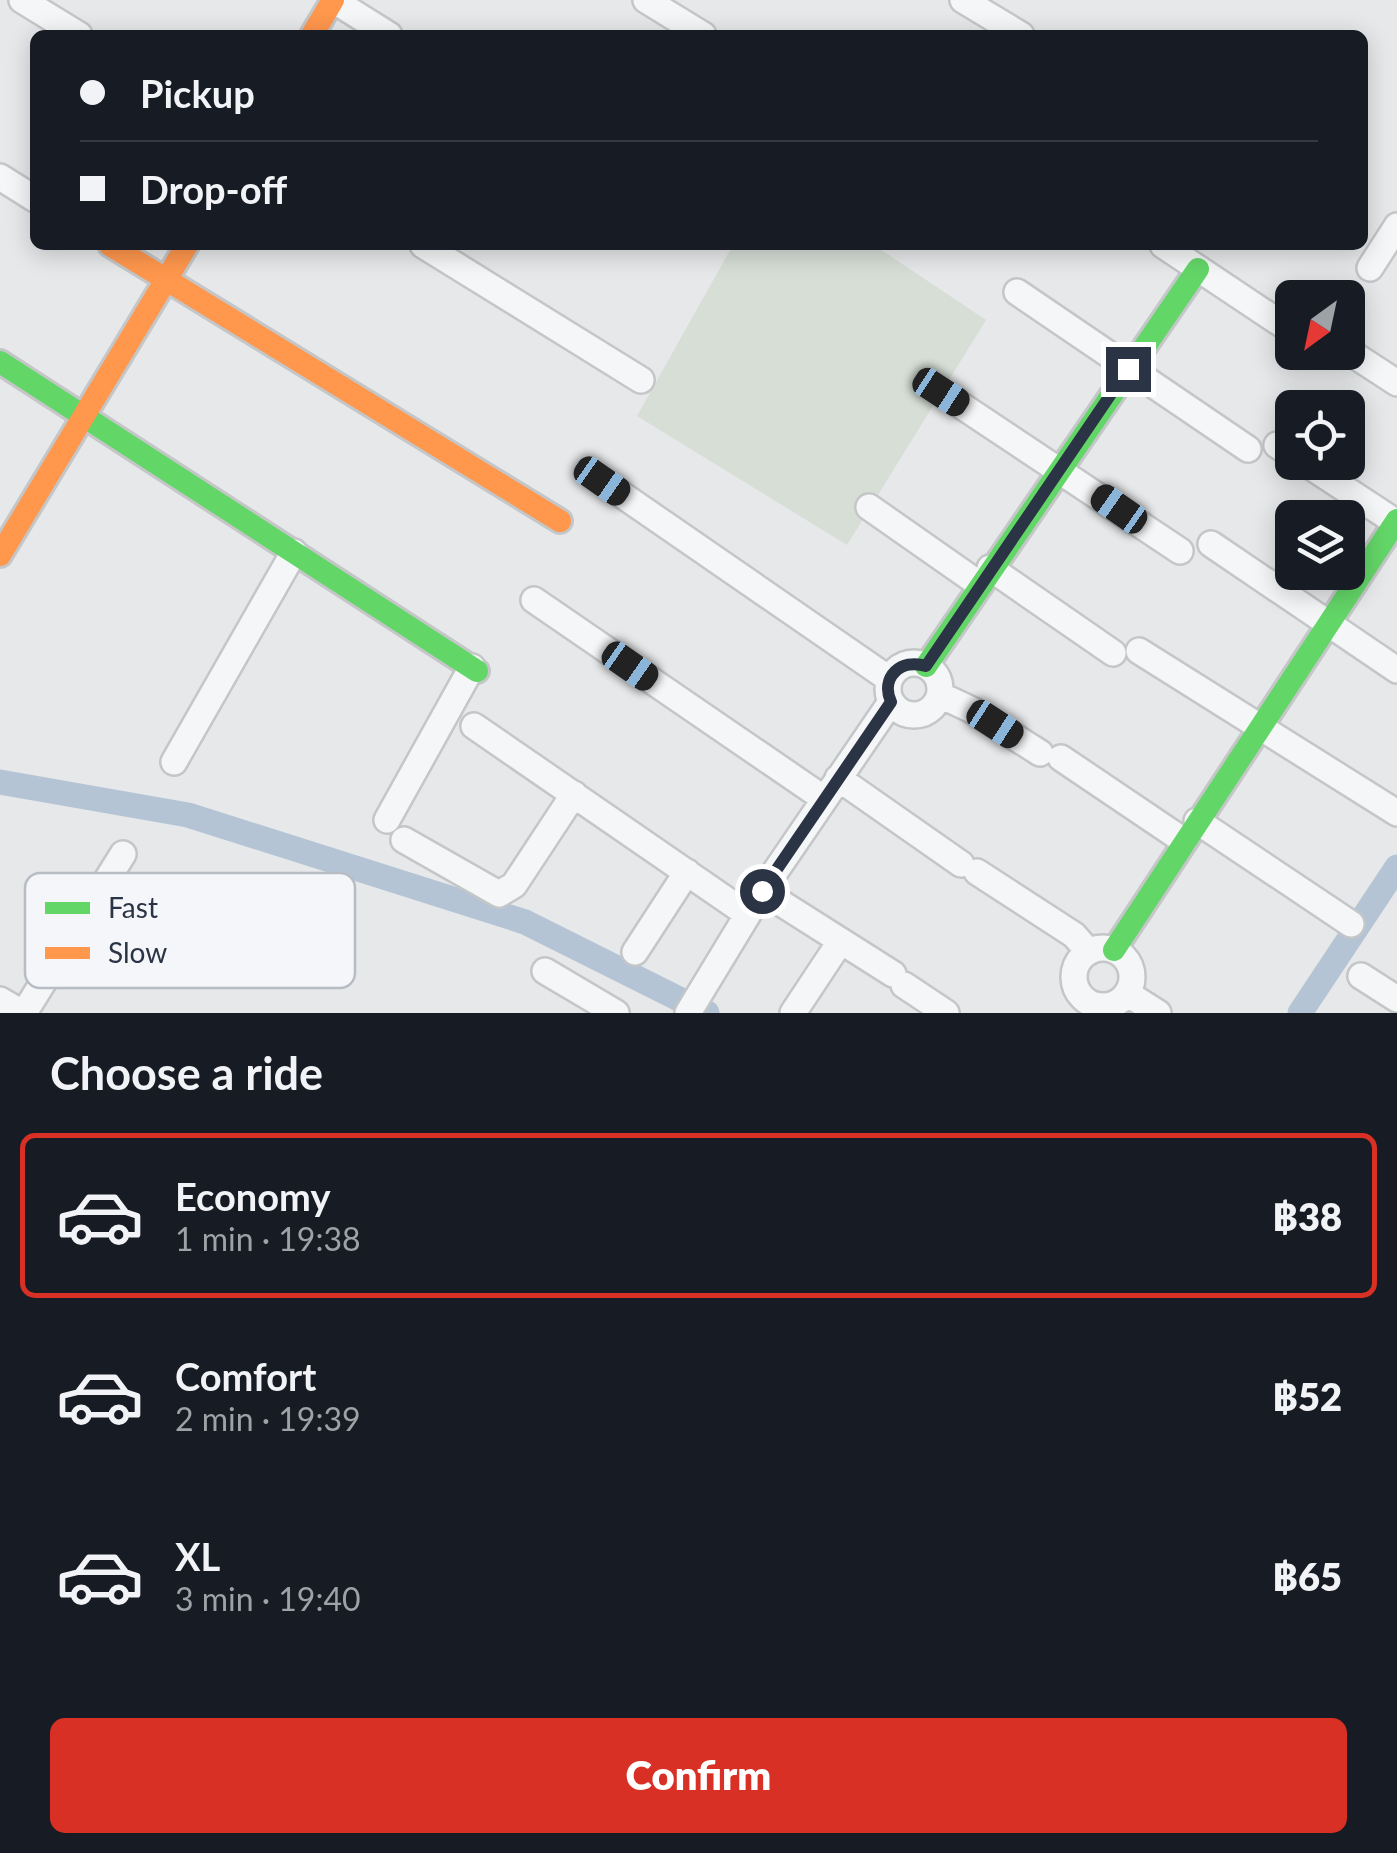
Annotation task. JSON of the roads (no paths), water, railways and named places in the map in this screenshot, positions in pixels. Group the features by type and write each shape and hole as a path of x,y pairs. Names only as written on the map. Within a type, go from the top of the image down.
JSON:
{"street":[{"path":"22,0 72,30"},
{"path":"315,30 333,0 382,30"},
{"path":"646,0 695,30"},
{"path":"963,0 1013,30"},
{"path":"0,177 30,195"},
{"path":"1370,268 1397,226"},
{"path":"118,250 560,521"},
{"path":"0,555 184,250"},
{"path":"431,250 642,380"},
{"path":"1170,250 1275,320"},
{"path":"926,666 1058,467 1198,269"},
{"path":"1017,292 1248,449"},
{"path":"0,362 474,669 387,820"},
{"path":"1365,362 1397,383"},
{"path":"941,392 1180,552"},
{"path":"1128,994 1106,1006 1076,1005 1074,972 1102,951 1190,831 1397,522 1332,480"},
{"path":"602,481 890,691 905,714 923,714 940,694"},
{"path":"869,507 1113,653"},
{"path":"1211,544 1397,670"},
{"path":"174,762 294,552"},
{"path":"534,600 830,788 1131,968 1128,994"},
{"path":"1139,651 1397,813"},
{"path":"693,1005 908,663 926,666 936,674 940,694"},
{"path":"940,694 1351,924"},
{"path":"474,726 748,914"},
{"path":"404,840 498,894 514,885 574,794"},
{"path":"111,873 123,854"},
{"path":"635,952 688,872"},
{"path":"762,891 946,1013"},
{"path":"793,1013 840,942"},
{"path":"544,971 616,1013"},
{"path":"1361,976 1397,999"},
{"path":"0,1000 23,1013 39,988"},
{"path":"1128,994 1158,1013"}],"waterway":[{"path":"0,782 188,815 525,922 707,1013"},
{"path":"1300,1013 1397,867"}]}
